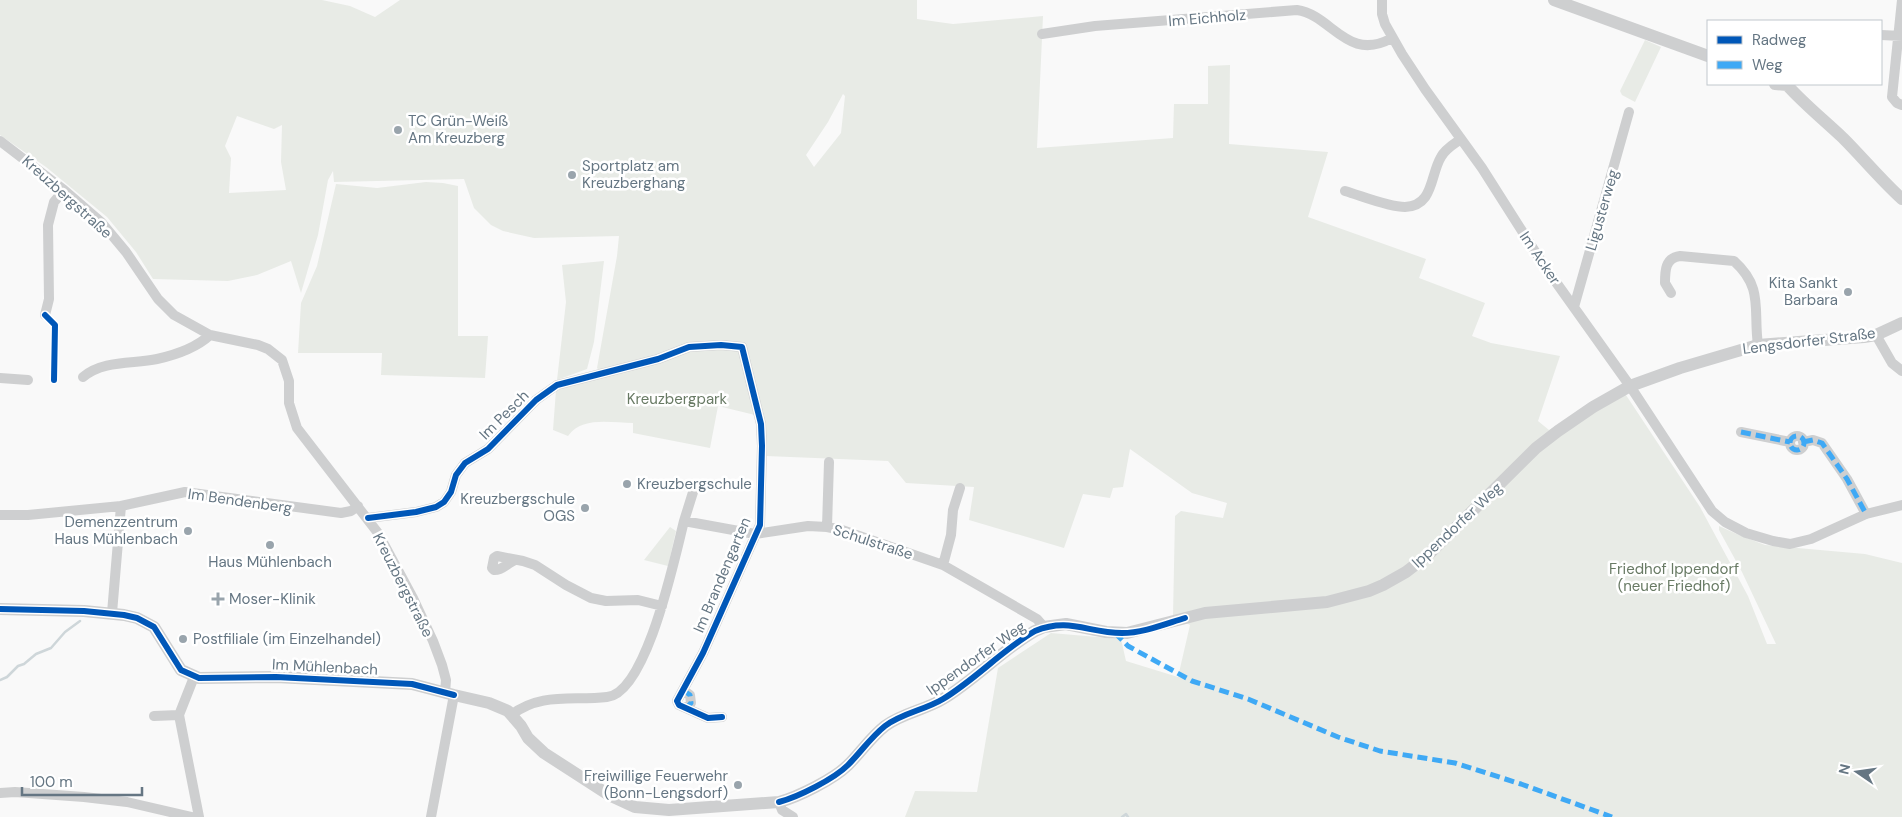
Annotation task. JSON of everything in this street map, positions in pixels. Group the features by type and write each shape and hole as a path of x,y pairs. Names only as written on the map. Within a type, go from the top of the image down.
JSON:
{"street":[{"name":"Im Acker","path":"1382,0 1382,14 1392,38 1425,89 1482,168 1541,260 1630,386 1712,511 1725,522 1746,533 1773,542 1790,544 1811,540 1866,514"},
{"path":"1554,0 1707,56"},
{"path":"1902,0 1898,28 1900,36 1892,97 1897,103 1902,105"},
{"name":"Im Eichholz","path":"1042,34 1095,26 1213,18 1290,10 1309,13 1353,42 1375,44 1392,38"},
{"path":"1882,35 1900,36"},
{"path":"1785,85 1802,103 1830,126 1902,199"},
{"name":"Ligusterweg","path":"1574,307 1629,112"},
{"path":"1345,191 1398,206 1415,205 1424,200 1430,191 1440,157 1461,139"},
{"name":"Kreuzbergstraße","path":"0,140 64,190 109,231 149,288 174,315 210,335 258,345 268,349 282,360 289,381 290,409 297,428 368,518 413,598 442,665 449,694 431,817"},
{"path":"45,315 48,299 48,225 54,202 64,190"},
{"path":"1671,293 1665,283 1668,262 1672,257 1680,256 1734,261 1747,276 1755,292 1758,345"},
{"name":"Lengsdorfer Straße","path":"1630,386 1689,365 1758,345 1857,338 1876,335 1902,323"},
{"path":"83,377 88,373 115,364 159,359 201,343 210,335"},
{"path":"1876,335 1892,363 1902,371"},
{"name":"Im Brandengarten","path":"593,375 658,359 688,347 721,345 742,347 761,424 760,525 703,653 677,702 679,705 708,718 722,717"},
{"name":"Im Pesch","path":"368,518 416,512 440,505 448,498 460,468 488,449 536,400 557,385 593,375"},
{"path":"0,378 28,380"},
{"name":"Ippendorfer Weg","path":"779,810 789,800 836,775 848,765 877,732 892,721 943,699 1027,636 1044,627 1066,624 1106,632 1127,633 1205,613 1327,602 1369,591 1406,572 1428,555 1536,448 1593,407 1630,386"},
{"path":"1741,432 1790,442 1791,448 1797,450 1802,448 1803,442 1813,440 1822,443 1847,478 1866,514 1902,505"},
{"path":"827,527 829,462"},
{"path":"943,566 951,535 953,510 960,488"},
{"path":"511,715 521,707 536,701 591,699 617,695 622,690 646,651 662,606 694,489"},
{"name":"Im Bendenberg","path":"0,516 28,516 121,506 185,492 341,513 351,511 358,506"},
{"path":"112,613 121,506"},
{"name":"Schulstraße","path":"684,521 755,534 808,526 842,530 943,566 1037,619 1044,627"},
{"path":"516,560 535,565 572,589 591,598 606,601 638,600 662,606"},
{"path":"0,609 112,613 137,618 154,627 178,665 186,673 194,676 179,716 199,817"},
{"name":"Im Mühlenbach","path":"194,676 205,679 276,677 412,684 489,702 504,708 528,738 544,753 621,801 645,813 669,810 779,810"},
{"path":"154,716 179,716"},
{"path":"0,792 84,796 127,802 192,817"},
{"path":"779,810 793,817"}],"green space":[{"name":"Friedhof Ippendorf (neuer Friedhof)","path":"0,0 322,0 350,6 375,17 400,0 917,0 917,19 953,24 1043,16 1037,148 1173,138 1174,104 1208,104 1208,66 1230,65 1229,144 1328,152 1308,217 1426,259 1419,278 1485,303 1472,336 1491,343 1560,356 1538,421 1549,430 1620,386 1700,507 1748,596 1767,644 1776,644 1742,572 1719,530 1719,526 1765,545 1865,554 1902,563 1902,817 905,817 915,791 977,792 998,668 1051,633 1121,639 1126,661 1178,677 1190,625 1173,616 1175,516 1181,511 1223,518 1227,503 1192,493 1130,449 1123,487 1113,488 1110,498 1083,494 1064,548 969,520 974,487 906,483 888,461 766,456 745,346 720,343 600,371 597,368 619,236 534,238 503,231 491,225 474,208 464,179 334,182 333,171 328,180 318,235 301,293 291,261 257,275 228,281 153,279 136,252 107,217 46,167 0,135","holes":["843,94 845,96 841,133 814,167 806,155 828,122","237,116 274,129 282,125 281,162 286,190 229,193 231,158 225,146"]},
{"path":"1645,40 1661,47 1635,102 1622,95 1620,91"},
{"path":"426,182 458,186 458,336 488,336 485,378 381,375 382,353 298,353 301,303 317,266 336,184 377,188"},
{"path":"604,261 594,342 587,369 557,380 566,302 562,265"},
{"name":"Kreuzbergpark","path":"740,349 755,415 718,406 710,448 633,433 633,423 589,423 574,430 568,436 553,430 556,390 689,350"},
{"path":"670,527 676,531 668,566 644,560"}],"waterway":[{"path":"0,680 7,677 18,666 24,664 36,654 51,648 65,632 80,621"},
{"path":"1122,817 1126,814 1128,817"}],"marked path":[{"path":"1741,432 1790,442"},
{"path":"1797,436 1802,438 1804,443 1802,448 1797,450 1792,448 1790,443 1792,438 1797,436"},
{"path":"1803,442 1813,440 1822,443 1847,479 1866,514"},
{"path":"1115,633 1128,646 1192,681 1248,699 1338,737 1380,751 1455,763 1521,784 1612,817"},
{"path":"683,690 690,695 691,703 686,708"}],"cycle path":[{"path":"45,315 55,325 54,380"},
{"path":"368,518 416,512 436,507 444,502 451,492 456,475 465,463 488,449 536,400 557,385 658,359 689,347 721,345 742,347 761,424 760,525 703,653 677,701 679,705 708,718 722,717"},
{"path":"0,609 84,611 137,618 154,627 181,670 199,678 276,677 412,684 454,695"},
{"path":"779,802 805,792 834,776 848,765 885,726 943,699 1035,631 1058,625 1069,625 1110,632 1130,633 1185,618"}],"place":[{"name":"TC Grün-Weiß Am Kreuzberg","path":"398,130"},
{"name":"Sportplatz am Kreuzberghang","path":"572,175"},
{"name":"Kita Sankt Barbara","path":"1848,292"},
{"name":"Kreuzbergschule","path":"627,484"},
{"name":"Kreuzbergschule OGS","path":"585,508"},
{"name":"Demenzzentrum Haus Mühlenbach","path":"188,531"},
{"name":"Haus Mühlenbach","path":"270,545"},
{"name":"Moser-Klinik","path":"218,599"},
{"name":"Postfiliale (im Einzelhandel)","path":"183,639"},
{"name":"Freiwillige Feuerwehr (Bonn-Lengsdorf)","path":"738,785"}]}
